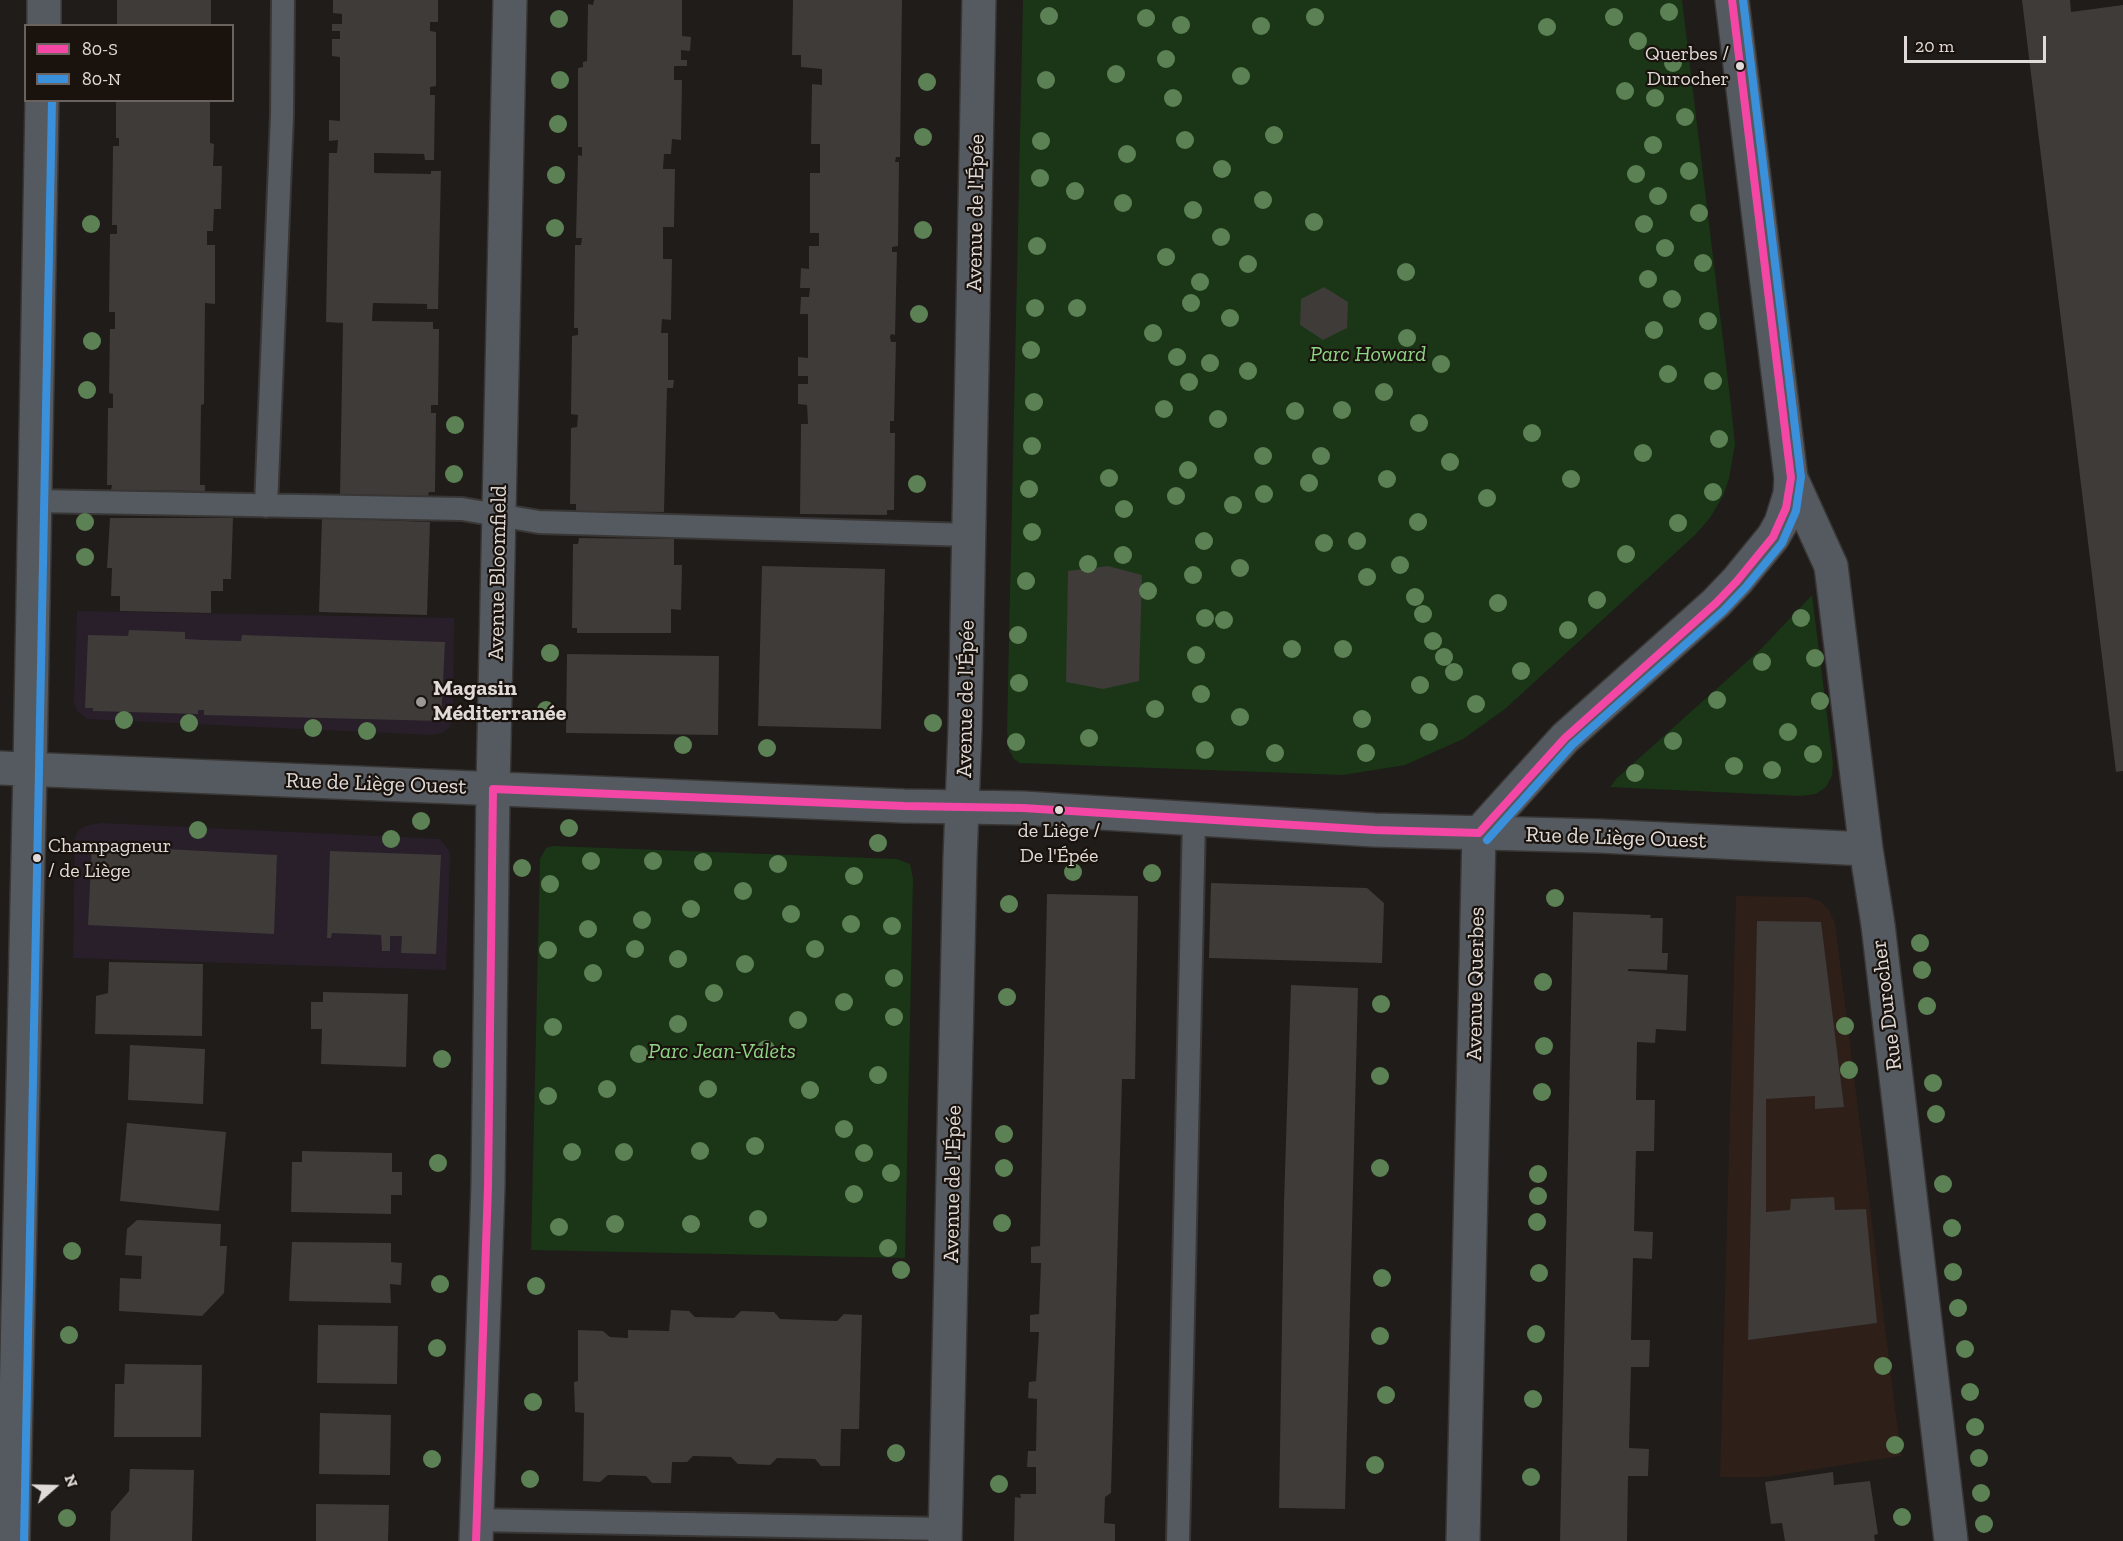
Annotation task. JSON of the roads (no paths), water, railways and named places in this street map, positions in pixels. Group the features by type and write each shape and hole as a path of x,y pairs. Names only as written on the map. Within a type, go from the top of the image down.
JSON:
{"street":[{"path":"44,0 44,24"},
{"name":"Avenue Bloomfield","path":"476,1531 488,1186 493,789 510,0"},
{"name":"Avenue de l'Épée","path":"945,1535 963,807 979,0"},
{"path":"1479,833 1565,738 1716,603 1766,547 1781,523 1786,508 1791,478 1732,0"},
{"path":"13,1541 15,769 34,501 42,102"},
{"name":"Rue Durocher","path":"1791,478 1831,566 1879,937 1951,1541"},
{"name":"Rue de Liège Ouest","path":"15,769 1023,808 1374,830 1610,837 1866,849"},
{"name":"Avenue Querbes","path":"1463,1541 1479,833"}],"lane":[{"path":"266,506 282,115 284,0"},
{"path":"34,501 462,509 539,522 969,534"},
{"path":"1178,1541 1194,818"},
{"path":"476,1531 945,1535"}],"place":[{"name":"Querbes / Durocher","path":"1740,66"},
{"name":"Magasin Méditerranée","path":"421,702"},
{"name":"de Liège / De l'Épée","path":"1059,810"},
{"name":"Champagneur / de Liège","path":"37,858"}],"park label":[{"name":"Parc Howard","path":"1368,355"},
{"name":"Parc Jean-Valets","path":"722,1052"}]}
